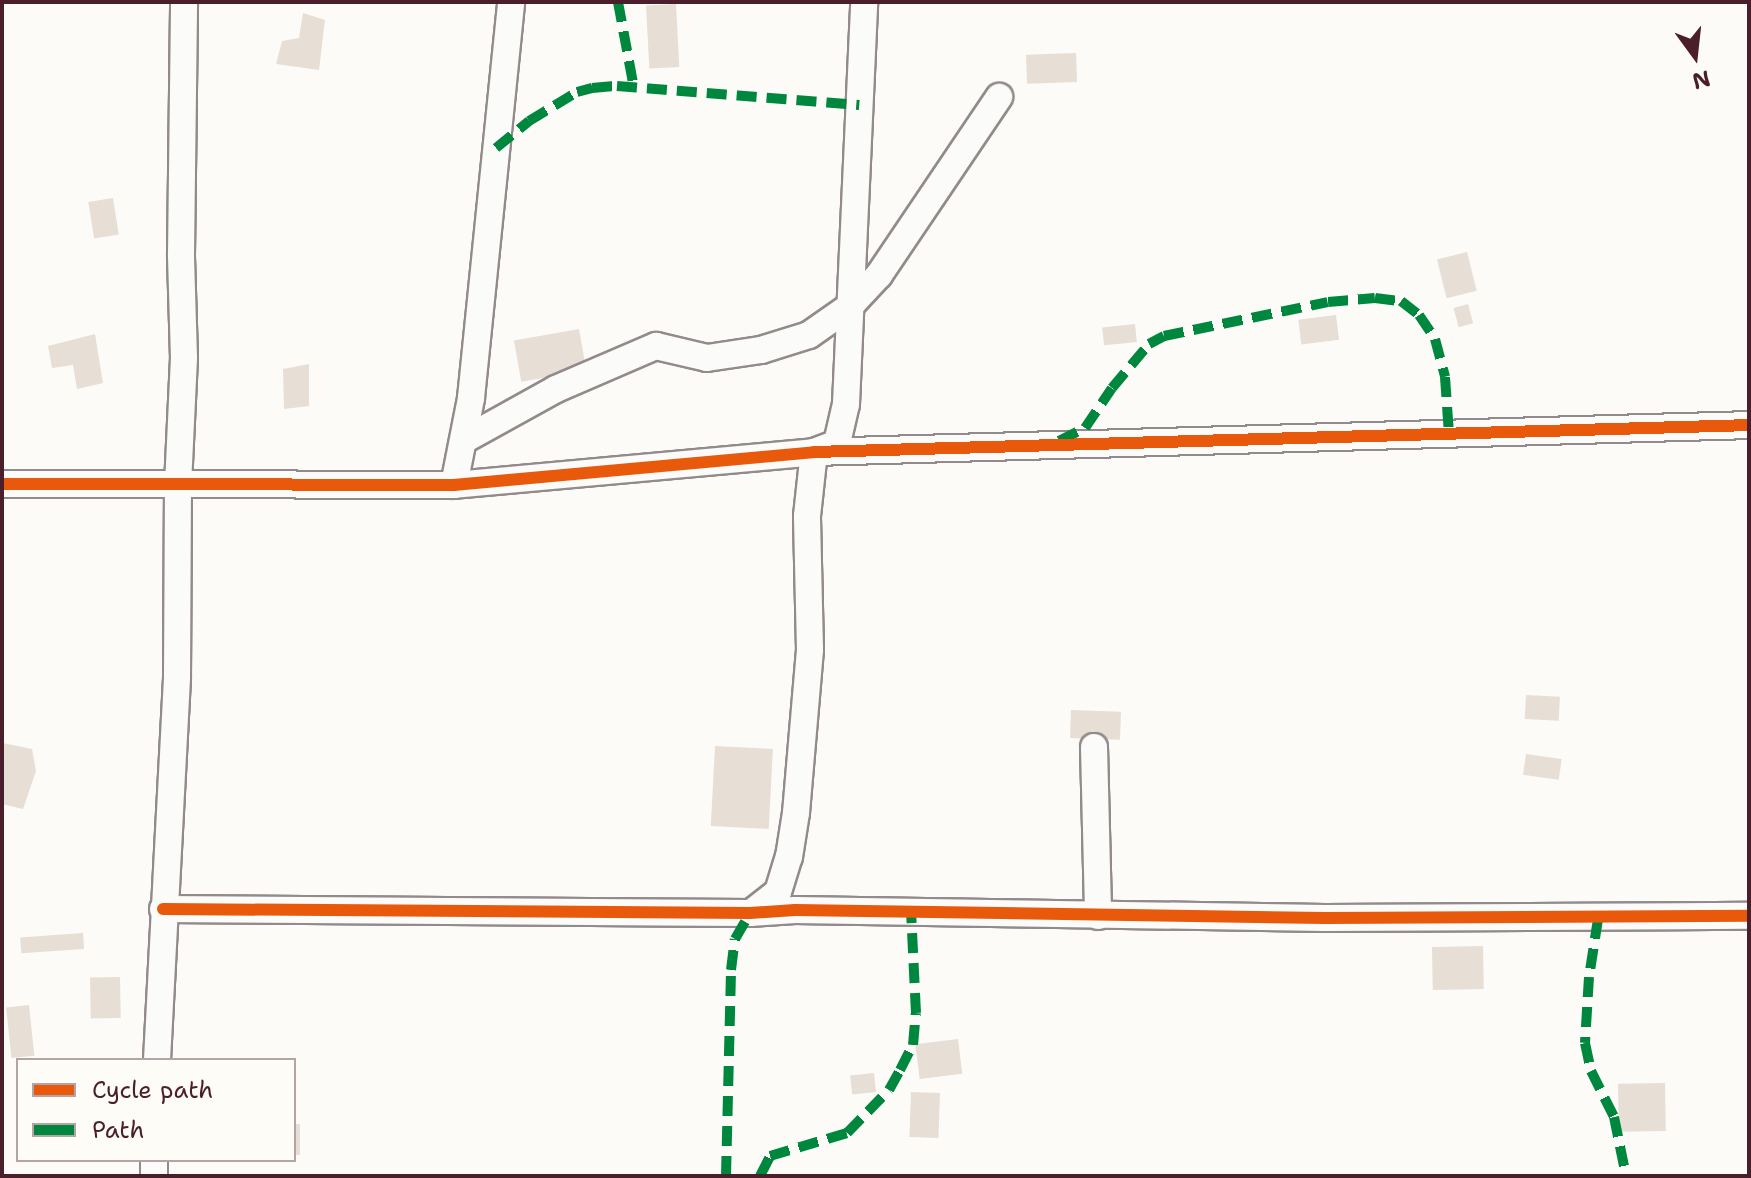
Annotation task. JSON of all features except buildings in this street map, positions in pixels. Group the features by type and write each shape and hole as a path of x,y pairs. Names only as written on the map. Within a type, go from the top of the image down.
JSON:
{"street":[{"path":"157,1058 177,677 178,485 184,358 181,254 184,2"},
{"path":"454,485 464,440 511,2"},
{"path":"814,452 837,443 846,404 864,2"},
{"path":"464,440 556,389 656,346 707,358 761,350 809,335 849,307 879,275 999,97"},
{"path":"2,484 454,485 814,452 1749,425"},
{"path":"750,913 778,892 789,857 796,813 810,650 807,516 814,452"},
{"path":"1094,747 1098,916"},
{"path":"163,909 750,913 795,910 1098,916 1598,919 1749,916"}],"marked path":[{"path":"618,2 634,88"},
{"path":"496,148 529,121 577,92 592,88 617,86 859,105"},
{"path":"1059,441 1085,428 1112,388 1149,344 1164,336 1328,302 1375,298 1401,301 1419,315 1435,339 1445,377 1449,434"},
{"path":"760,1176 770,1156 847,1133 889,1090 913,1045 916,1013 911,912"},
{"path":"726,1176 731,970 735,939 750,913"},
{"path":"1598,919 1589,977 1585,1043 1591,1071 1614,1117 1626,1176"}],"cycle path":[{"path":"2,484 454,485 814,452 1749,425"},
{"path":"163,909 750,913 795,910 1325,918 1749,916"}]}
